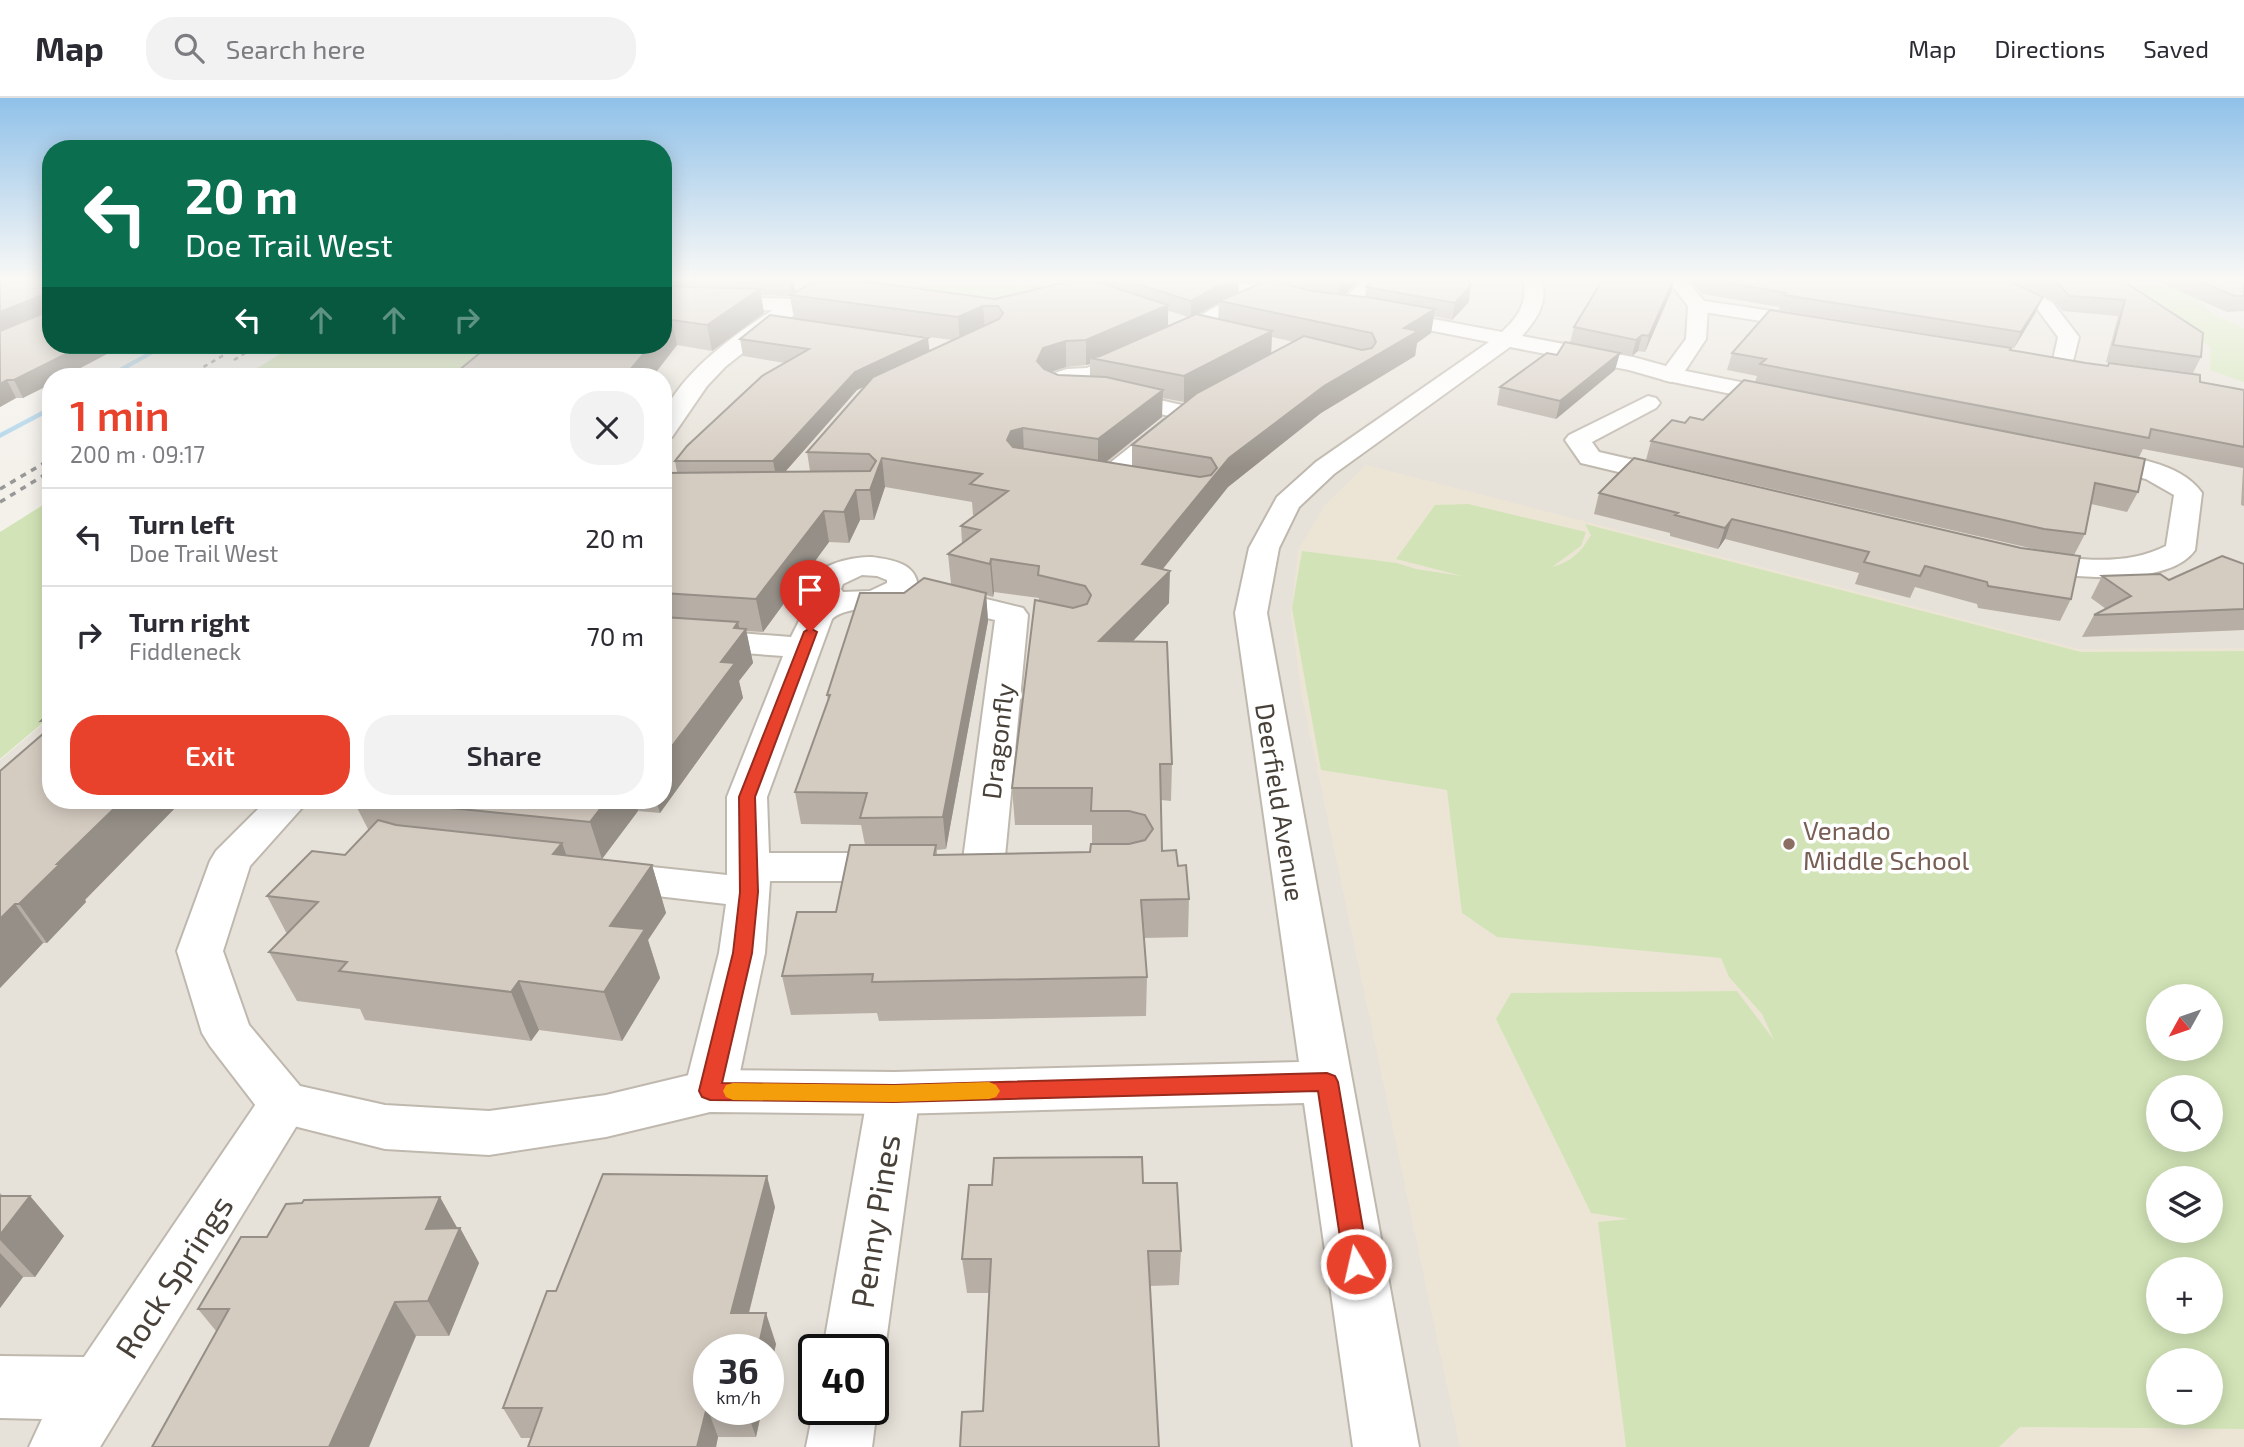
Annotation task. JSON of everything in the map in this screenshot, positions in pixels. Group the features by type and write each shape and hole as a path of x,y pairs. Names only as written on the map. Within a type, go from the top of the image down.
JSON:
{"street":[{"path":"672,420 705,374 747,342"},
{"path":"1168,342 1094,383 1187,413"},
{"path":"1488,342 1626,374 1671,375 1806,402"},
{"name":"Deerfield Avenue","path":"1386,1447 1251,613 1264,548 1287,503 1325,468 1502,342"},
{"path":"1671,375 1694,342"},
{"path":"2063,365 2068,342"},
{"path":"2036,360 2088,369"},
{"path":"1105,480 1187,413 1211,400"},
{"path":"1648,403 1578,440 1590,458 1699,483"},
{"path":"1998,554 2056,565 2099,569 2162,561 2180,550 2188,493 2171,479 2132,466 2064,452"},
{"path":"1078,475 1145,487"},
{"name":"Dragonfly","path":"569,873 749,880 934,867 1003,866 1024,618 903,587 891,596 871,600 834,601 818,615 803,648"},
{"path":"672,638 803,648 747,797 749,880 742,953 710,1091"},
{"path":"280,809 231,861 200,951 227,1034 284,1104 385,1127 489,1133 606,1116 710,1091 894,1093 1327,1082"},
{"name":"Penny Pines","path":"856,1334 894,1093"},
{"name":"Rock Springs","path":"62,1447 284,1104"},
{"path":"0,1387 101,1389"},
{"path":"839,1447 842,1425"}],"shaded area":[{"path":"672,342 2244,342 2244,1447 0,1447 0,760 42,725 42,809 672,809 672,368 466,368 482,354 672,354"},
{"name":"Venado Middle School","path":"1366,465 2079,649 2244,648 2244,1447 1460,1447 1301,691 1291,613 1298,551 1325,505"}],"green space":[{"path":"2205,342 2244,342 2244,382 2210,370 2211,348"},
{"path":"280,354 482,354 466,368 258,368"},
{"name":"Venado Middle School","path":"1468,504 1586,532 1581,546 1552,567 1575,556 1583,546 1591,535 1585,524 2081,652 2244,651 2244,1429 2020,1427 1999,1447 1626,1447 1598,1222 1629,1219 1591,1213 1496,1019 1511,993 1737,991 1774,1040 1762,1014 1729,977 1721,958 1497,937 1462,913 1447,790 1321,770 1292,608 1302,551 1397,563 1416,569 1462,576 1396,559 1435,505"},
{"path":"42,506 42,724 0,759 0,532"}],"building":[{"path":"0,342 42,342 42,354 66,354 14,380 0,384"},
{"path":"760,342 920,342 855,372 773,461 675,461 687,446 762,376 809,349"},
{"path":"949,342 1063,342 1043,348 1037,361 1044,369 1058,375 1106,377 1163,390 1098,439 1023,428 1011,431 1007,440 1013,447 1200,477 1211,475 1217,468 1211,458 1132,445 1197,393 1293,342 1329,342 1362,350 1372,348 1376,342 1399,342 1324,386 1229,458 1142,564 1170,571 1099,641 1167,642 1172,764 1160,764 1162,851 1176,850 1178,866 1186,865 1189,899 1141,900 1147,977 872,982 873,974 782,976 797,912 836,912 850,845 936,845 934,855 1090,852 1091,844 1129,844 1145,840 1153,829 1145,815 1129,811 1091,811 1092,788 1012,788 1035,600 1073,608 1087,604 1091,595 1085,586 1038,575 1039,566 991,559 990,564 948,554 980,530 961,526 1008,491 970,484 982,474 882,458 870,490 856,490 844,512 824,511 756,599 672,594 672,473 870,471 876,461 869,454 807,452 873,377"},
{"path":"1132,342 1251,342 1184,376 1090,358"},
{"path":"1565,342 1620,353 1560,401 1500,387 1547,353 1557,355"},
{"path":"1742,342 1973,342 2086,363 2108,366 2109,363 2200,375 2200,382 2244,390 2244,447 2151,429 2149,438 1760,364 1766,359 1732,353"},
{"path":"2114,342 2202,342 2201,357 2113,345"},
{"path":"479,354 643,354 632,368 462,368"},
{"path":"1744,380 2145,459 2138,492 2095,483 2085,534 2044,529 1651,441 1672,420 1685,423 1690,417 1703,420"},
{"path":"1634,458 2021,548 2080,556 2071,599 1988,586 1987,582 1925,566 1920,576 1864,562 1869,552 1732,519 1725,528 1599,493"},
{"path":"2222,556 2244,564 2244,609 2094,615 2131,596 2102,576 2160,574 2169,580"},
{"path":"924,578 986,593 943,817 860,818 867,793 795,792 830,695 827,695 860,593 904,593"},
{"path":"672,618 738,622 734,628 746,629 721,662 735,663 672,746"},
{"path":"42,735 42,809 114,809 19,904 15,904 0,919 0,771"},
{"path":"461,809 600,809 590,822"},
{"path":"378,820 396,825 562,843 553,854 652,865 610,926 645,929 604,992 519,981 511,992 339,971 347,962 269,952 318,902 267,896 312,851 345,855"},
{"path":"1142,1157 1143,1183 1177,1183 1181,1251 1148,1251 1159,1447 960,1447 962,1412 983,1411 991,1259 962,1259 969,1185 992,1185 994,1158"},
{"path":"603,1174 767,1176 731,1313 766,1313 761,1334 693,1334 693,1425 702,1425 697,1447 528,1447 542,1408 503,1408 547,1291 556,1291"},
{"path":"0,1196 30,1196 0,1235"},
{"path":"440,1197 426,1229 460,1228 428,1301 395,1302 329,1447 152,1447 229,1309 198,1309 241,1237 267,1237 286,1204 302,1203 304,1200"}],"waterway":[{"path":"124,368 149,354"},
{"path":"0,436 42,413"}],"railway":[{"path":"202,368 226,354"},
{"path":"234,360 244,354"},
{"path":"0,489 42,464"},
{"path":"0,502 42,476"}],"slow traffic":[{"path":"733,1091 989,1091"}],"place":[{"name":"Venado Middle School","path":"1789,844"}],"route":[{"path":"810,632 747,797 749,892 742,953 710,1091 894,1093 1327,1082 1356,1264"}]}
